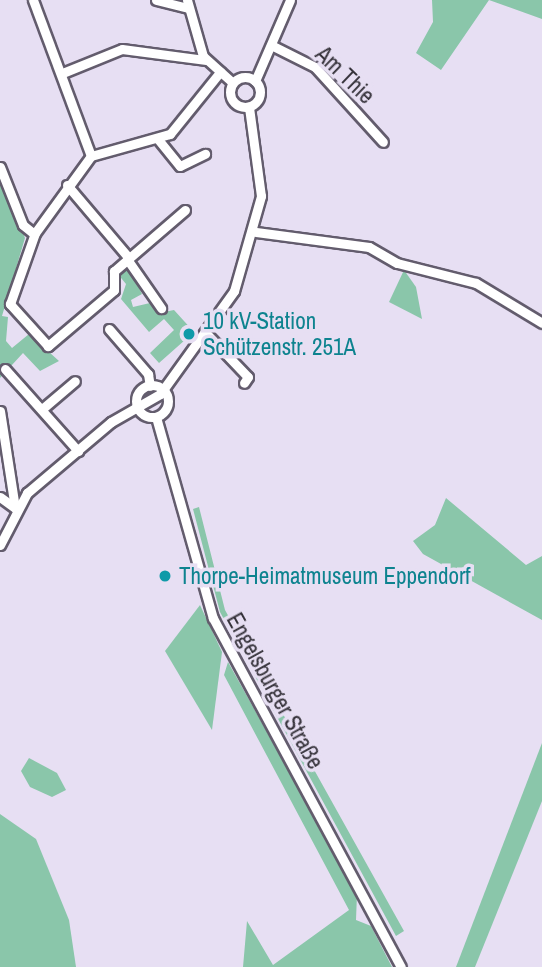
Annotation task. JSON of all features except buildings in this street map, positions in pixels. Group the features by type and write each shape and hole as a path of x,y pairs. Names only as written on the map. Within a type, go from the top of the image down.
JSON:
{"street":[{"path":"33,0 65,72 91,156"},
{"path":"156,0 187,4 206,60 233,83 255,81"},
{"path":"249,107 260,96 255,81 273,46 290,0"},
{"name":"Am Thie","path":"273,46 315,67 383,142"},
{"path":"65,72 116,51 137,50 206,60"},
{"path":"185,211 114,271 114,290 48,346 10,304 34,234 67,185 91,156 157,138 184,124 220,72"},
{"path":"233,83 232,100 249,107"},
{"path":"0,545 15,508 78,450 162,392 234,292 256,232 262,171 249,107"},
{"path":"157,138 180,166 205,154"},
{"path":"0,167 23,225 34,234"},
{"path":"67,185 128,258 161,308"},
{"path":"256,232 338,239 397,262 477,283 542,323"},
{"path":"109,329 148,374 150,386"},
{"path":"205,332 248,377 244,383"},
{"path":"5,369 78,450"},
{"path":"42,409 75,381"},
{"path":"150,386 162,392 168,403 156,417 140,405 138,395 150,386"},
{"path":"0,411 15,508"},
{"name":"Engelsburger Straße","path":"156,417 213,618 401,967"},
{"path":"0,497 15,508"}],"green space":[{"path":"432,0 489,0 441,70 416,53 433,22"},
{"path":"489,0 542,0 542,19"},
{"path":"0,173 25,238 2,316 8,317 6,341 12,348 29,334 59,361 40,371 23,353 0,378"},
{"path":"127,264 142,294 131,300 133,307 150,303 159,313 174,310 194,332 159,363 150,353 174,330 164,319 149,332 121,299 126,284 117,273"},
{"path":"404,270 416,287 422,319 389,302"},
{"path":"446,498 526,565 542,556 542,620 423,554 413,541 435,525"},
{"path":"199,507 225,610 404,931 396,936 220,612 193,509"},
{"path":"200,605 222,652 212,730 165,651"},
{"path":"228,662 357,894 356,920 371,926 392,967 243,967 247,921 273,965 349,910 224,675"},
{"path":"542,743 542,801 475,967 456,967"},
{"path":"29,758 57,773 66,790 52,797 30,787 21,771"},
{"path":"0,814 36,839 69,920 76,967 0,967"}],"place":[{"name":"10 kV-Station Schützenstr. 251A","path":"189,334"},
{"name":"Thorpe-Heimatmuseum Eppendorf","path":"165,576"}]}
